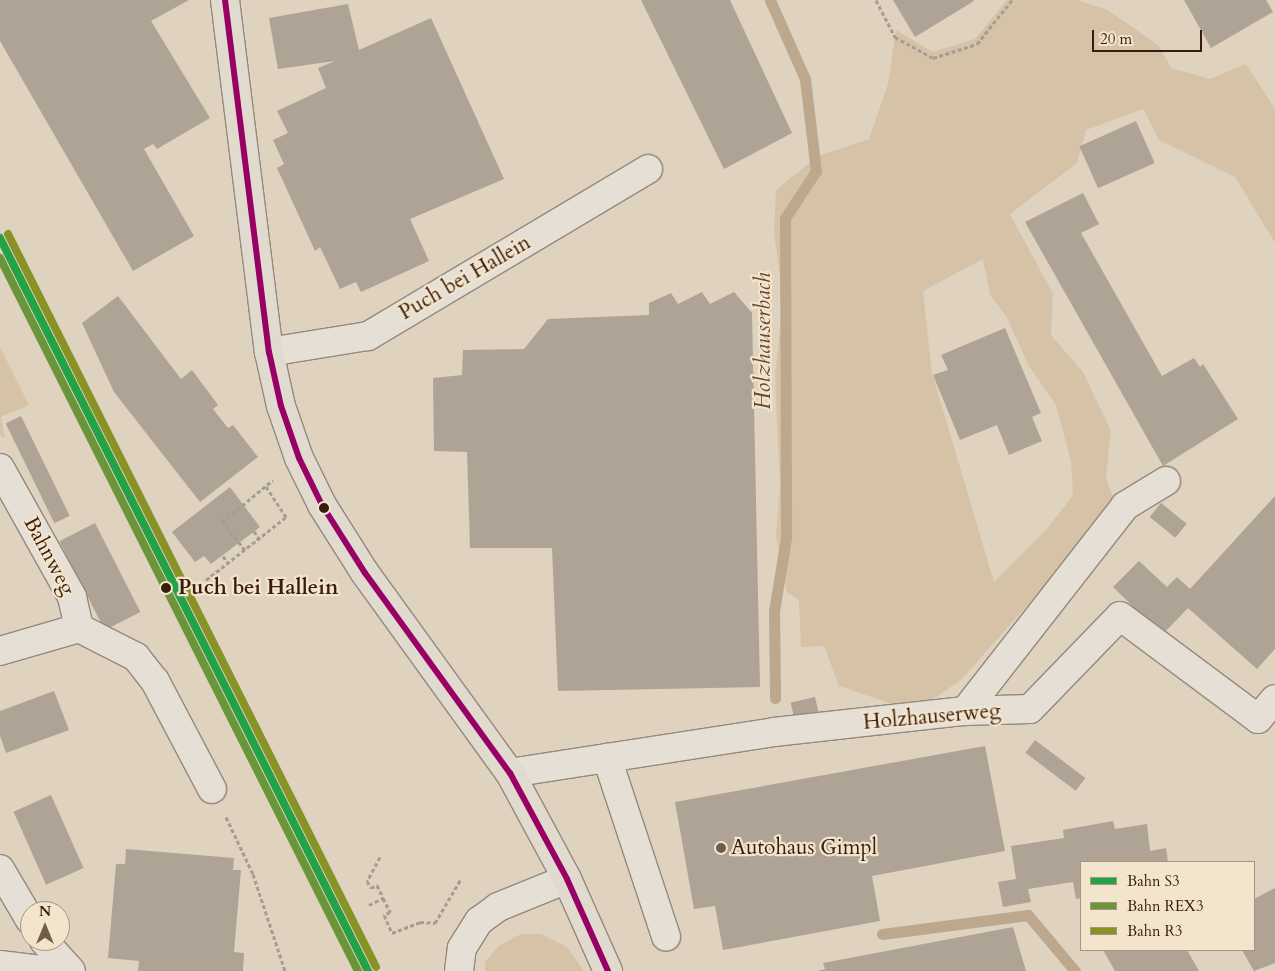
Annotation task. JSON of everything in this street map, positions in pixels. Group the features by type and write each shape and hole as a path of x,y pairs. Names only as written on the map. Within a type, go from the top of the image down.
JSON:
{"main road":[{"path":"225,0 269,352 280,406 299,458 322,505 365,573 510,773 567,879 608,971"}],"street":[{"name":"Puch bei Hallein","path":"269,352 368,336 648,169"},
{"name":"Bahnweg","path":"0,468 72,597 79,628"},
{"path":"965,711 1125,506 1166,481"},
{"name":"Holzhauserweg","path":"510,773 774,732 965,711 1030,709 1120,616 1258,719 1275,699"},
{"path":"0,651 79,628 136,657 155,681 212,789"},
{"path":"607,758 666,936"},
{"path":"0,869 20,903"},
{"path":"459,971 462,948 479,921 498,907 567,879"},
{"path":"53,951 71,971"},
{"path":"0,965 50,971"}],"path":[{"path":"876,0 895,36 933,58 977,44 1012,0"},
{"path":"206,580 286,517 266,486"},
{"path":"243,504 222,522 245,550"},
{"path":"254,531 259,539"},
{"path":"222,556 228,563"},
{"path":"212,789 253,874 285,971"},
{"path":"380,857 367,881 371,888 377,886 390,912 384,915 392,933 420,922 435,923"},
{"path":"369,905 383,898"}],"shaded area":[{"path":"1007,0 1077,0 1108,10 1159,46 1171,68 1210,79 1246,64 1275,109 1275,243 1235,177 1159,140 1143,109 1086,130 1077,163 1010,214 1053,294 1051,335 1083,372 1111,431 1106,478 1113,497 1047,583 961,680 933,699 892,704 839,686 824,646 801,647 799,600 787,592 776,536 780,487 775,376 783,300 774,232 776,190 818,156 869,139 888,84 896,30 933,52 975,39","holes":["983,259 990,295 1006,316 1029,366 1056,405 1071,462 1073,495 1047,529 994,582 932,373 923,291"]},
{"path":"0,347 29,405 1,417 5,439 0,435"},
{"path":"521,934 541,934 567,947 584,971 485,971 485,962 499,946"}],"building":[{"path":"0,0 189,0 151,21 210,118 157,149 153,144 144,149 194,236 133,271 0,41"},
{"path":"641,0 730,0 792,133 724,169"},
{"path":"893,0 973,0 974,1 915,37"},
{"path":"1184,0 1266,0 1273,12 1211,48"},
{"path":"348,4 359,50 431,18 504,179 410,219 429,261 361,292 356,282 340,289 320,247 315,251 277,168 284,164 273,140 288,133 277,111 326,88 318,68 335,61 278,69 269,18"},
{"path":"1136,121 1155,163 1098,188 1079,146"},
{"path":"1083,193 1099,224 1081,233 1162,376 1194,358 1200,367 1203,364 1238,419 1163,466 1025,222"},
{"path":"702,292 710,304 734,292 752,313 760,687 558,691 552,548 470,548 467,452 434,451 433,378 462,375 463,350 524,349 548,319 649,315 649,303 671,293 678,304"},
{"path":"118,296 181,379 192,370 218,405 213,409 228,428 233,425 258,457 200,502 114,392 82,323"},
{"path":"1005,328 1041,413 1032,417 1042,441 1009,455 997,425 960,440 933,375 948,370 941,355"},
{"path":"21,416 70,516 54,523 6,423"},
{"path":"230,487 260,527 211,564 204,556 195,562 172,532"},
{"path":"1275,496 1275,649 1257,669 1188,608 1162,635 1113,587 1139,561 1167,587 1177,577 1190,589"},
{"path":"1161,503 1187,524 1175,538 1150,517"},
{"path":"95,523 140,612 105,630 59,541"},
{"path":"54,691 69,730 6,753 0,736 0,711"},
{"path":"815,697 819,715 795,720 791,703"},
{"path":"1035,740 1085,778 1076,791 1025,753"},
{"path":"985,746 1005,851 872,876 880,921 723,950 715,906 694,909 675,802"},
{"path":"51,795 84,868 46,885 14,812"},
{"path":"1113,821 1115,829 1147,824 1150,851 1166,848 1168,861 1080,861 1080,898 1076,899 1073,882 1028,889 1031,902 1003,907 998,882 1016,879 1011,846 1064,838 1063,830"},
{"path":"126,849 234,858 233,870 241,870 234,952 244,953 243,971 138,971 139,961 108,958 116,864 125,864"},
{"path":"1275,888 1275,963 1254,971 1243,951 1255,951 1255,898"},
{"path":"1013,927 1026,971 818,971 825,969 823,963"},
{"path":"1104,951 1188,951 1199,971 1115,971"}],"waterway":[{"name":"Holzhauserbach","path":"770,0 805,79 816,171 785,218 786,538 774,611 775,698"},
{"name":"Holzhauserbach","path":"882,934 1028,915 1075,971"}],"rail line":[{"name":"R3","path":"8,234 376,967"},
{"name":"S3","path":"0,238 368,971"},
{"name":"REX3","path":"0,258 358,971"}],"transit line":[{"path":"225,0 269,352 281,406 299,458 322,505 365,573 510,773 567,879 608,971"}],"place":[{"name":"Puch bei Hallein","path":"166,588"},
{"name":"Autohaus Gimpl","path":"721,848"}]}
